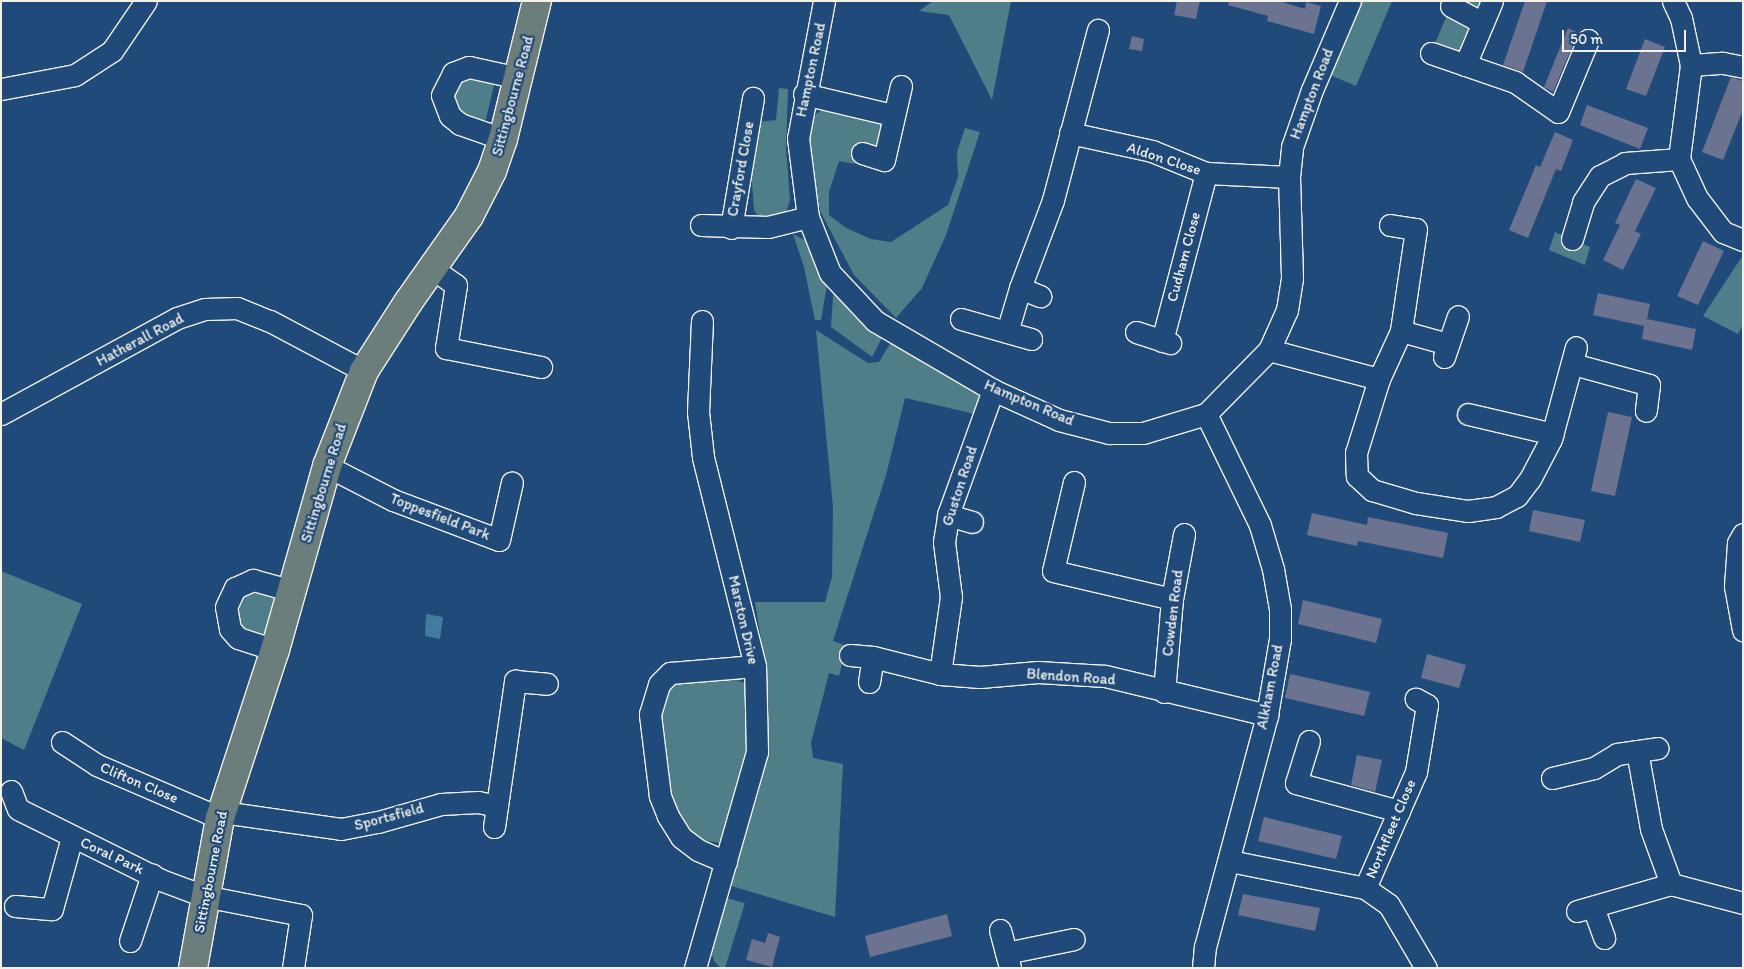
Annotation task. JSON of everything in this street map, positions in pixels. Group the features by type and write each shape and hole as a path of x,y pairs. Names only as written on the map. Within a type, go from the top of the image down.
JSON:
{"highway":[{"name":"Sittingbourne Road","path":"193,968 204,896 221,815 293,591 327,466 364,371 469,216 503,140 537,1"}],"street":[{"path":"1,89 75,75 112,51 146,1"},
{"name":"Hampton Road","path":"824,1 820,31 804,94 798,138 808,217 830,273 876,321 993,390 1059,420 1109,433 1143,433 1206,414 1269,350 1287,310 1292,277 1289,177 1292,147 1312,90 1350,1"},
{"path":"1465,64 1492,1"},
{"path":"1673,1 1681,18 1691,65 1679,159 1697,198 1723,232 1743,240"},
{"path":"1451,6 1483,23"},
{"path":"1010,322 1020,288 1053,200 1098,30"},
{"path":"1431,53 1515,82 1558,112 1588,40"},
{"path":"1691,65 1723,63 1743,67"},
{"path":"503,140 460,124 450,116 442,95 453,73 469,67 518,78"},
{"path":"862,153 884,160 893,115 902,86"},
{"path":"804,94 893,115"},
{"name":"Crayford Close","path":"731,228 756,107"},
{"name":"Aldon Close","path":"1070,133 1152,151 1206,173 1289,177"},
{"path":"1572,239 1583,202 1600,176 1625,163 1679,159"},
{"name":"Cudham Close","path":"1136,332 1166,342 1206,173"},
{"name":"Crayford Close","path":"701,225 731,228 768,227 808,217"},
{"path":"1390,225 1416,230 1401,331 1380,379 1356,453 1357,476 1372,490 1416,503 1468,512 1496,507 1517,496 1530,479 1553,434 1574,356 1649,385 1646,411"},
{"path":"433,269 456,285 446,348 541,367"},
{"path":"1020,288 1040,296"},
{"name":"Hatherall Road","path":"1,414 177,318 205,308 237,308 270,321 364,371"},
{"path":"1401,331 1446,350 1458,316"},
{"path":"961,319 1010,322 1031,339"},
{"name":"Marston Drive","path":"695,968 757,752 755,666 703,457 692,356 702,320"},
{"path":"1269,350 1380,379"},
{"name":"Guston Road","path":"940,674 951,598 944,542 948,515 993,390"},
{"name":"Alkham Road","path":"1203,968 1205,947 1230,861 1267,715 1280,639 1280,609 1273,568 1260,525 1206,414"},
{"path":"1468,414 1553,434"},
{"name":"Toppesfield Park","path":"327,466 393,500 499,540 512,482"},
{"path":"1074,482 1052,577 1172,599"},
{"path":"948,515 972,522"},
{"name":"Cowden Road","path":"1164,692 1172,599 1184,534"},
{"path":"1743,534 1738,544 1736,586 1743,630"},
{"path":"275,650 238,638 230,630 226,607 235,588 253,580 293,591"},
{"name":"Blendon Road","path":"850,655 873,658 940,674 980,677 1038,672 1105,676 1164,692 1267,715"},
{"path":"869,682 873,658"},
{"path":"726,862 698,850 681,837 668,816 660,796 650,714 659,684 670,673 755,666"},
{"path":"494,827 515,681 547,684"},
{"name":"Northfleet Close","path":"1230,861 1366,888 1416,772 1428,705 1416,700"},
{"path":"1309,741 1296,783 1399,811"},
{"name":"Clifton Close","path":"62,742 97,765 221,815"},
{"path":"1552,778 1594,768 1637,751 1650,829 1671,884"},
{"name":"Coral Park","path":"11,791 18,809 72,838 152,875 204,896 301,915 293,968"},
{"name":"Sportsfield","path":"221,815 341,829 378,822 441,804 478,802 497,806"},
{"name":"Coral Park","path":"14,906 52,909 72,838"},
{"name":"Coral Park","path":"130,941 152,875"},
{"path":"1604,938 1585,909 1671,884 1743,903"},
{"path":"1366,888 1389,905 1426,968"},
{"path":"1000,930 1008,960 1074,939"}],"green space":[{"path":"933,1 1011,1 992,100 949,15 919,11"},
{"path":"1359,1 1392,1 1356,86 1330,75"},
{"path":"1453,1 1492,1 1465,65 1431,53"},
{"path":"460,76 492,80 494,85 486,119 482,122 460,118 449,95"},
{"path":"779,88 788,89 786,148 790,200 785,216 771,218 758,216 754,210 750,155 756,122 776,120"},
{"path":"824,109 883,123 881,141 875,147 859,148 855,164 839,161 829,192 829,215 846,228 871,239 891,242 948,205 958,177 957,152 965,128 980,132 946,235 922,288 896,318 854,275 821,213 809,162 808,131 816,114"},
{"path":"1555,232 1590,247 1585,265 1549,250"},
{"path":"793,234 808,242 828,279 821,320 815,320 804,267"},
{"path":"1743,255 1743,325 1738,334 1703,316"},
{"path":"834,282 883,336 872,357 831,327"},
{"path":"816,330 868,363 879,362 891,342 959,378 982,396 975,414 905,398 886,475 833,641 847,646 839,676 829,673 811,743 813,758 843,764 835,917 728,885 759,791 764,752 767,676 755,602 825,602 832,577 833,507"},
{"path":"1,571 82,604 24,750 1,738"},
{"path":"250,587 277,594 270,635 263,637 236,627 232,603"},
{"path":"724,676 745,683 748,701 747,752 720,843 681,837 668,816 652,699 659,684"},
{"path":"723,897 745,903 725,968 721,968 714,961 710,947"}],"water":[{"path":"426,614 443,617 440,639 425,636"}],"building":[{"path":"1177,1 1200,1 1196,19 1174,15"},
{"path":"1229,1 1279,1 1305,9 1306,2 1321,6 1314,34 1267,21 1268,16 1228,5"},
{"path":"1525,1 1547,1 1523,72 1503,65"},
{"path":"1568,28 1578,33 1553,92 1544,87"},
{"path":"1132,36 1144,39 1142,51 1129,49"},
{"path":"1645,39 1665,47 1646,96 1626,89"},
{"path":"1731,77 1743,81 1743,110 1723,160 1702,152"},
{"path":"1587,105 1648,128 1640,149 1580,125"},
{"path":"1555,132 1573,140 1561,171 1556,169 1528,238 1509,230 1536,165 1540,167"},
{"path":"1636,179 1656,188 1635,231 1641,234 1623,270 1603,260 1620,225 1615,223"},
{"path":"1703,241 1724,251 1698,305 1677,296"},
{"path":"1598,293 1650,304 1647,319 1696,329 1692,350 1642,339 1644,326 1593,315"},
{"path":"1608,412 1632,417 1615,496 1591,491"},
{"path":"1533,510 1585,520 1580,542 1529,531"},
{"path":"1312,513 1367,525 1368,517 1448,533 1443,558 1358,541 1357,546 1307,535"},
{"path":"1303,600 1382,619 1376,643 1298,624"},
{"path":"1427,654 1466,665 1459,688 1421,678"},
{"path":"1290,674 1370,692 1364,716 1285,698"},
{"path":"1357,755 1382,760 1375,792 1351,785"},
{"path":"1264,817 1342,836 1336,859 1258,841"},
{"path":"1243,894 1320,908 1315,931 1238,915"},
{"path":"947,914 952,936 870,957 865,936"},
{"path":"768,933 780,937 772,967 746,960 752,939 765,943"}]}
